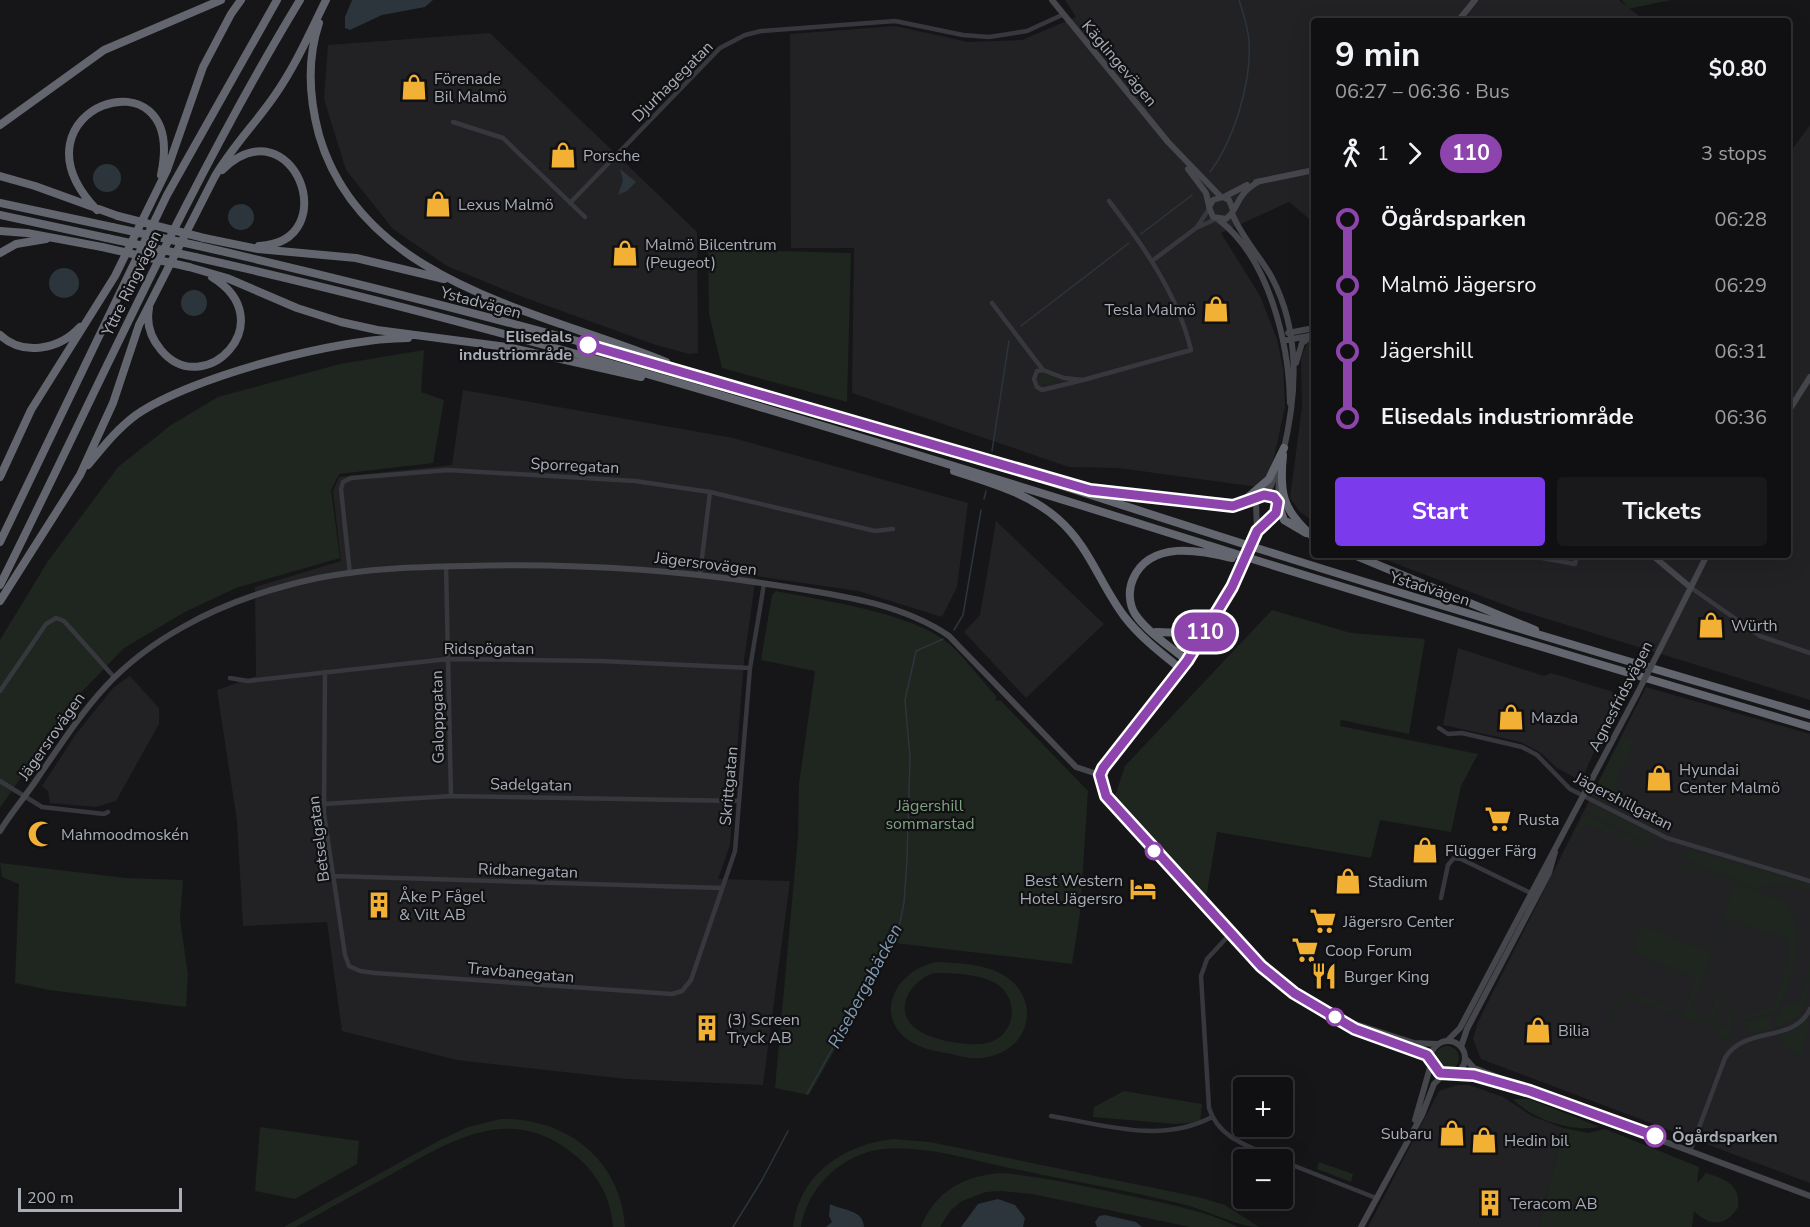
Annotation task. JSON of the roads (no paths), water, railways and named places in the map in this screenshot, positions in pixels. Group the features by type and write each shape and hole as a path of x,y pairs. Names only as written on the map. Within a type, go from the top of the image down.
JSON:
{"highway":[{"path":"0,125 104,50 221,0"},
{"path":"0,477 31,410 97,308 158,189 171,160 202,67 241,0"},
{"name":"Yttre Ringvägen","path":"0,542 167,195 277,0"},
{"name":"Yttre Ringvägen","path":"0,585 186,204 240,103 300,0"},
{"path":"0,601 80,475 113,403 139,325 214,177 224,160 281,86 326,0"},
{"path":"326,0 313,45 311,89 317,126 331,167 352,201 379,232 408,254 458,283"},
{"path":"73,117 88,106 104,101 129,103 143,111 155,124 164,144 165,157 158,189"},
{"path":"214,177 239,157 252,153 265,153 282,159 292,166 305,192 303,216 293,231 283,239 265,245 226,243"},
{"path":"0,176 35,186 97,210 204,238 258,249 356,258 458,283 695,374"},
{"path":"64,176 76,193 97,210"},
{"name":"Ystadvägen","path":"0,203 112,226 383,290 695,374 1001,466 1065,489 1578,647 1810,715"},
{"name":"Ystadvägen","path":"0,215 195,257 393,304 681,384 1290,571 1810,727"},
{"path":"0,231 57,238 204,271 227,278 297,308 341,322 507,347 666,383 681,384"},
{"path":"0,253 28,240 57,238"},
{"path":"151,299 149,327 151,337 164,355 174,361 193,366 219,360 231,350 238,336 240,311 232,292 204,271"},
{"path":"0,334 21,346 46,347 60,343 74,333 97,308"},
{"path":"80,475 125,424 148,408 184,390 250,369 342,346 404,338 437,338"},
{"path":"892,447 904,455 1011,491 1056,517 1087,553 1127,620 1181,669"},
{"path":"1211,504 1240,501 1257,492 1269,479 1284,448"},
{"path":"1284,448 1281,479 1284,500 1295,520 1311,535"},
{"path":"1001,466 1101,492 1238,505 1261,496"},
{"path":"1279,506 1282,517 1289,524 1311,536"},
{"path":"1187,661 1135,614 1130,601 1130,588 1134,576 1143,564 1160,554 1195,550 1290,571"},
{"path":"1361,558 1578,647"},
{"path":"1152,630 1168,634 1185,633 1215,617"}],"main road":[{"name":"Käglingevägen","path":"1052,0 1168,142 1206,193 1209,208"},
{"path":"1460,18 1475,0"},
{"name":"Käglingevägen","path":"1168,142 1222,197"},
{"path":"1290,419 1286,337 1257,268 1234,233 1218,220 1209,208 1213,200 1258,182 1311,171"},
{"path":"1218,220 1226,219 1241,194 1258,182"},
{"path":"1222,197 1229,200 1232,211 1272,279 1295,373"},
{"path":"1286,337 1311,333"},
{"path":"1257,532 1256,505 1271,486 1279,467 1290,419 1300,349 1311,336"},
{"path":"1791,407 1810,377"},
{"path":"1279,467 1279,506 1276,513 1257,532 1215,617 1181,669 1107,760 1100,775 1108,801 1276,980 1339,1019 1375,1037 1423,1053 1436,1070 1450,1074 1474,1075 1530,1091 1691,1149 1810,1196"},
{"path":"1261,496 1272,496 1279,506"},
{"path":"1656,558 1690,587"},
{"name":"Agnesfridsvägen","path":"1447,1041 1460,1028 1534,894 1548,873 1556,849 1705,558"},
{"name":"Jägersrovägen","path":"0,831 77,718 114,677 172,633 228,605 296,583 350,574 446,566 577,564 700,574 858,601 928,622 965,649 1076,767 1100,775"},
{"name":"Agnesfridsvägen","path":"1461,1047 1467,1029 1534,894"},
{"path":"1339,1019 1414,1043 1438,1044 1447,1041 1461,1047 1465,1058 1474,1068 1511,1081 1530,1091"},
{"path":"1415,1123 1432,1051 1438,1044"},
{"path":"1360,1227 1426,1105 1434,1084 1440,1078 1461,1068 1465,1058"}],"street":[{"name":"Djurhagegatan","path":"570,203 720,48 745,34 795,27 895,21 971,37 989,37 1027,31 1062,15"},
{"path":"453,122 503,138 585,217"},
{"path":"1043,370 1034,376 1035,385 1039,389 1083,380 1191,350 1182,316 1152,261 1109,201"},
{"path":"1196,228 1209,208"},
{"path":"1152,261 1196,228 1218,220"},
{"path":"992,303 1043,370 1064,378 1083,380"},
{"name":"Sporregatan","path":"350,574 341,489 343,482 351,478 448,470 635,481 710,492 875,531 893,529"},
{"path":"700,574 710,492"},
{"path":"1542,558 1575,564 1576,558"},
{"name":"Galoppgatan","path":"446,566 451,796"},
{"name":"Skrittgatan","path":"689,984 735,850 750,668 764,584"},
{"path":"1690,587 1760,636 1810,653"},
{"path":"0,691 46,624 56,618 64,621 114,677"},
{"name":"Ridspögatan","path":"230,678 248,681 448,659 602,661 750,668"},
{"name":"Betselgatan","path":"325,672 323,804 345,955 349,966"},
{"name":"Jägershillgatan","path":"1439,728 1448,734 1462,733 1522,747 1537,755 1570,789 1667,838 1810,881"},
{"path":"0,781 24,798 42,807 104,814 108,812"},
{"name":"Sadelgatan","path":"323,804 451,796 739,801"},
{"path":"1441,898 1448,865 1454,858 1534,894"},
{"name":"Ridbanegatan","path":"334,876 722,888"},
{"path":"1231,933 1207,959 1201,976 1208,1099 1212,1117 1228,1137 1256,1149"},
{"name":"Travbanegatan","path":"349,966 368,972 663,994 677,993 689,984"},
{"path":"1691,1149 1725,1058 1731,1049 1746,1038 1794,1027 1802,1021 1810,1009"},
{"path":"1051,1116 1159,1132 1191,1128 1212,1117"},
{"path":"1293,1165 1376,1198"}],"waterway":[{"name":"Risebergabäcken","path":"1210,172 1219,159 1234,127 1248,74 1248,36 1239,0"},
{"name":"Risebergabäcken","path":"1141,234 1192,195"},
{"name":"Risebergabäcken","path":"1021,326 1129,243"},
{"name":"Risebergabäcken","path":"992,451 1009,341"},
{"name":"Risebergabäcken","path":"984,499 986,491"},
{"name":"Risebergabäcken","path":"954,630 963,615 981,510"},
{"name":"Risebergabäcken","path":"807,1094 898,931 904,903 907,860 910,757 905,700 916,651 943,639"},
{"name":"Risebergabäcken","path":"733,1227 788,1131"}],"place":[{"name":"Förenade Bil Malmö","path":"414,87"},
{"name":"Porsche","path":"563,155"},
{"name":"Lexus Malmö","path":"438,204"},
{"name":"Malmö Bilcentrum (Peugeot)","path":"625,253"},
{"name":"Tesla Malmö","path":"1216,309"},
{"name":"Elisedals industriområde","path":"588,345"},
{"name":"Würth","path":"1711,625"},
{"name":"Mazda","path":"1511,717"},
{"name":"Hyundai Center Malmö","path":"1659,778"},
{"name":"Rusta","path":"1498,819"},
{"name":"Mahmoodmoskén","path":"41,834"},
{"name":"Flügger Färg","path":"1425,850"},
{"name":"Stadium","path":"1348,881"},
{"name":"Best Western Hotel Jägersro","path":"1143,889"},
{"name":"Åke P Fågel & Vilt AB","path":"379,905"},
{"name":"Jägersro Center","path":"1323,921"},
{"name":"Coop Forum","path":"1305,950"},
{"name":"Burger King","path":"1324,976"},
{"name":"(3) Screen Tryck AB","path":"707,1028"},
{"name":"Bilia","path":"1538,1030"},
{"name":"Subaru","path":"1452,1133"},
{"name":"Ögårdsparken","path":"1655,1136"},
{"name":"Hedin bil","path":"1484,1140"},
{"name":"Teracom AB","path":"1490,1203"}],"park label":[{"name":"Jägershill sommarstad","path":"930,814"}]}
